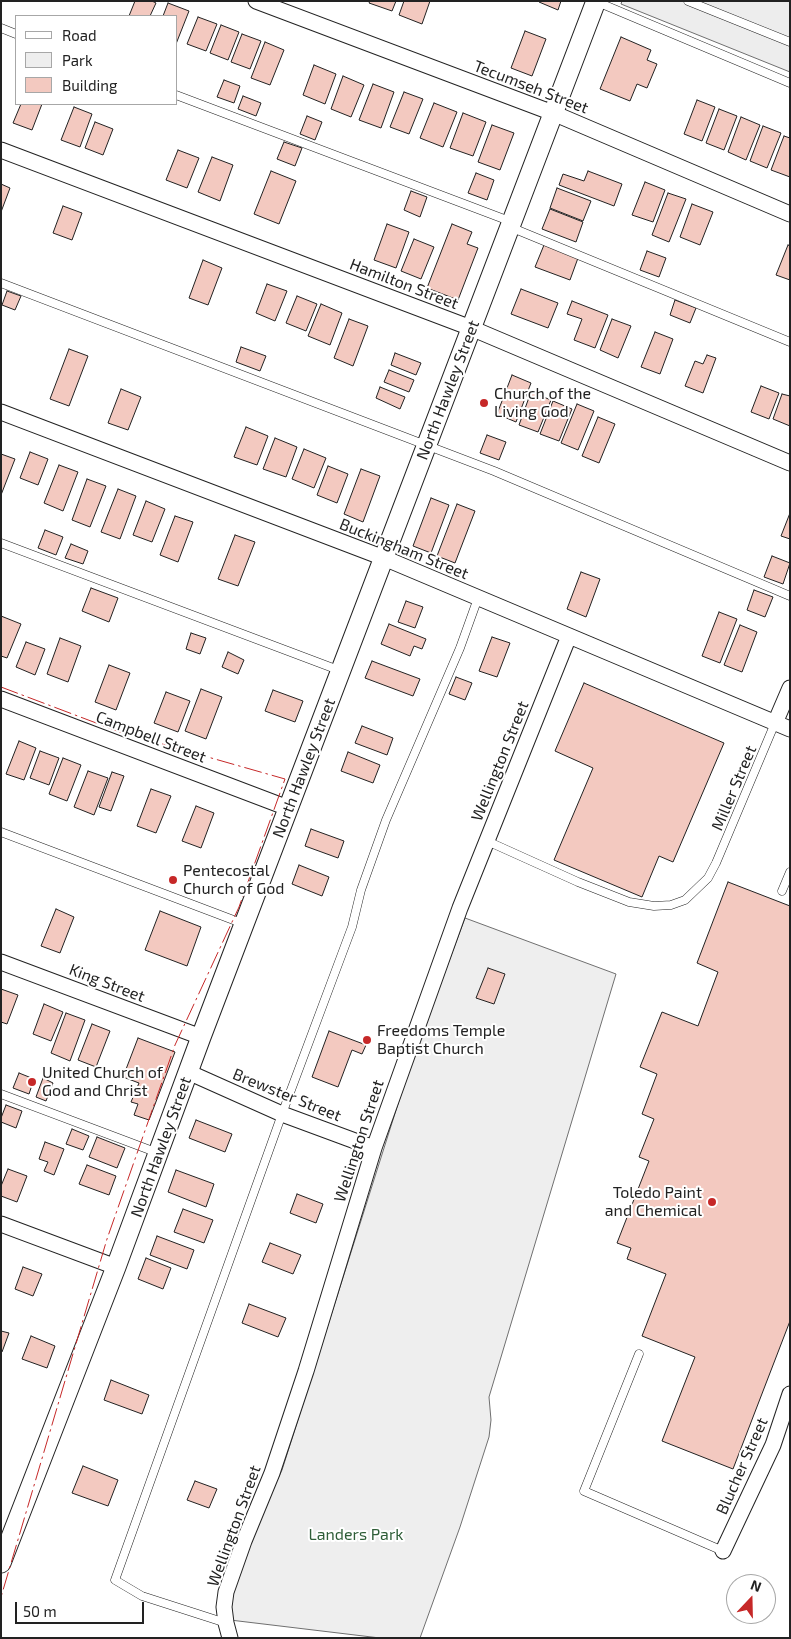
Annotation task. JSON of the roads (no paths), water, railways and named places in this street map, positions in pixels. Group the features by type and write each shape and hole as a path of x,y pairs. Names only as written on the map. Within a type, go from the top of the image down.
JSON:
{"street":[{"name":"Tecumseh Street","path":"256,1 553,113 790,214"},
{"name":"North Hawley Street","path":"1,1563 116,1267 201,1037 596,1"},
{"name":"Hamilton Street","path":"1,150 471,328 790,463"},
{"name":"Buckingham Street","path":"1,412 384,558 790,729"},
{"name":"Wellington Street","path":"228,1630 224,1607 226,1592 272,1473 306,1371 374,1148 460,908 569,636"},
{"path":"775,723 790,688"},
{"name":"Campbell Street","path":"1,699 288,808"},
{"name":"King Street","path":"1,962 201,1037"},
{"name":"Brewster Street","path":"188,1072 282,1114 374,1148"},
{"path":"1,1224 116,1267"},
{"name":"Blucher Street","path":"723,1551 773,1445 790,1394"}],"lane":[{"path":"596,1 790,83"},
{"path":"688,1 790,42"},
{"path":"1,28 15,34"},
{"path":"178,95 511,224 790,342"},
{"path":"1,284 494,470 790,596"},
{"path":"1,543 340,671"},
{"path":"228,1630 142,1596 115,1580 282,1114 352,927 361,890 386,820 453,664 478,598"},
{"name":"Miller Street","path":"487,841 578,882 629,902 643,906 654,906 671,905 685,900 708,878 716,863 775,723"},
{"path":"1,832 244,924"},
{"path":"782,891 790,872"},
{"path":"1,1094 159,1154"},
{"path":"639,1354 584,1491 723,1551"}],"place":[{"name":"Church of the Living God","path":"484,403"},
{"name":"Pentecostal Church of God","path":"173,880"},
{"name":"Freedoms Temple Baptist Church","path":"367,1040"},
{"name":"United Church of God and Christ","path":"32,1082"},
{"name":"Toledo Paint and Chemical","path":"712,1202"}],"park label":[{"name":"Landers Park","path":"356,1535"}]}
